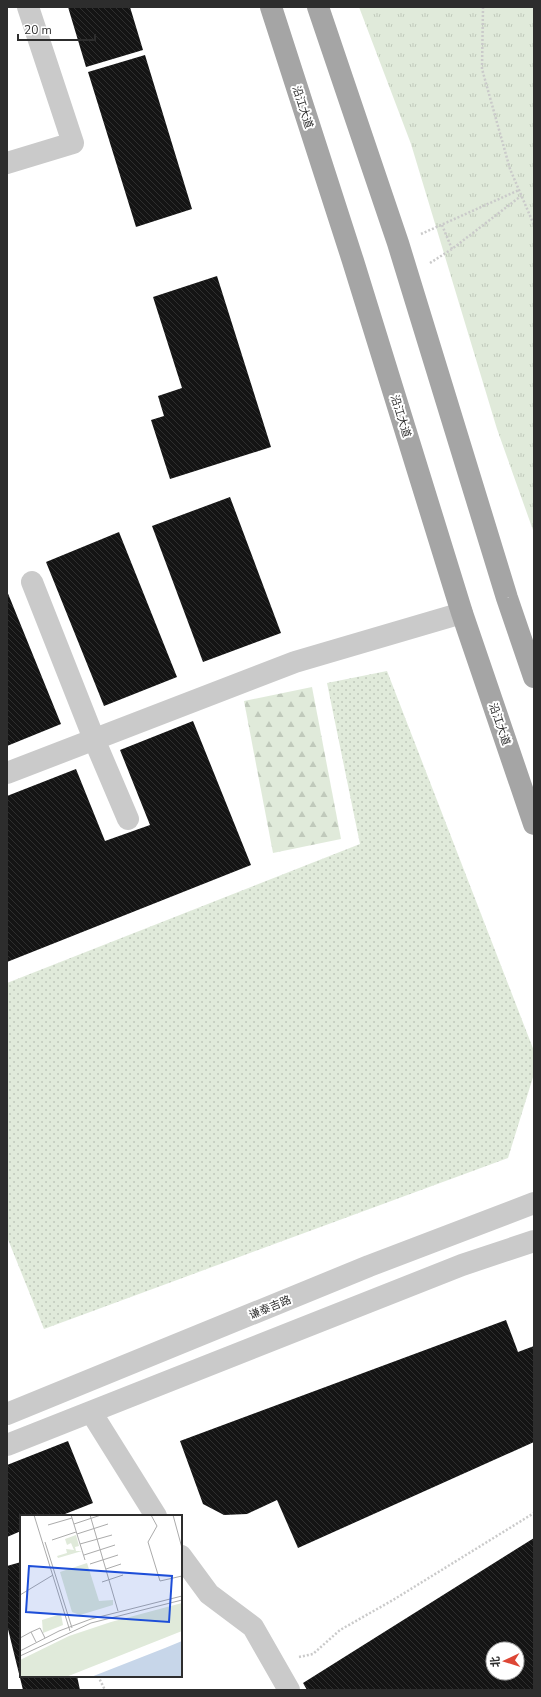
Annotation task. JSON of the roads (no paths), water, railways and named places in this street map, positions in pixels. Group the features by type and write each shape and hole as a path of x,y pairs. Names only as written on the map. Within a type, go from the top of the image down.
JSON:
{"main road":[{"name":"沿江大道","path":"271,7 353,262 462,613 534,824"},
{"path":"318,7 398,243 507,598 534,678"}],"street":[{"path":"7,163 73,143 28,7"},
{"path":"32,582 94,739 128,819"},
{"path":"7,773 295,662 462,613"},
{"name":"谦泰吉路","path":"7,1414 369,1266 534,1203"},
{"path":"7,1445 462,1265 534,1241"},
{"path":"91,1412 155,1515"},
{"path":"182,1557 209,1594 253,1627 289,1690"}]}
